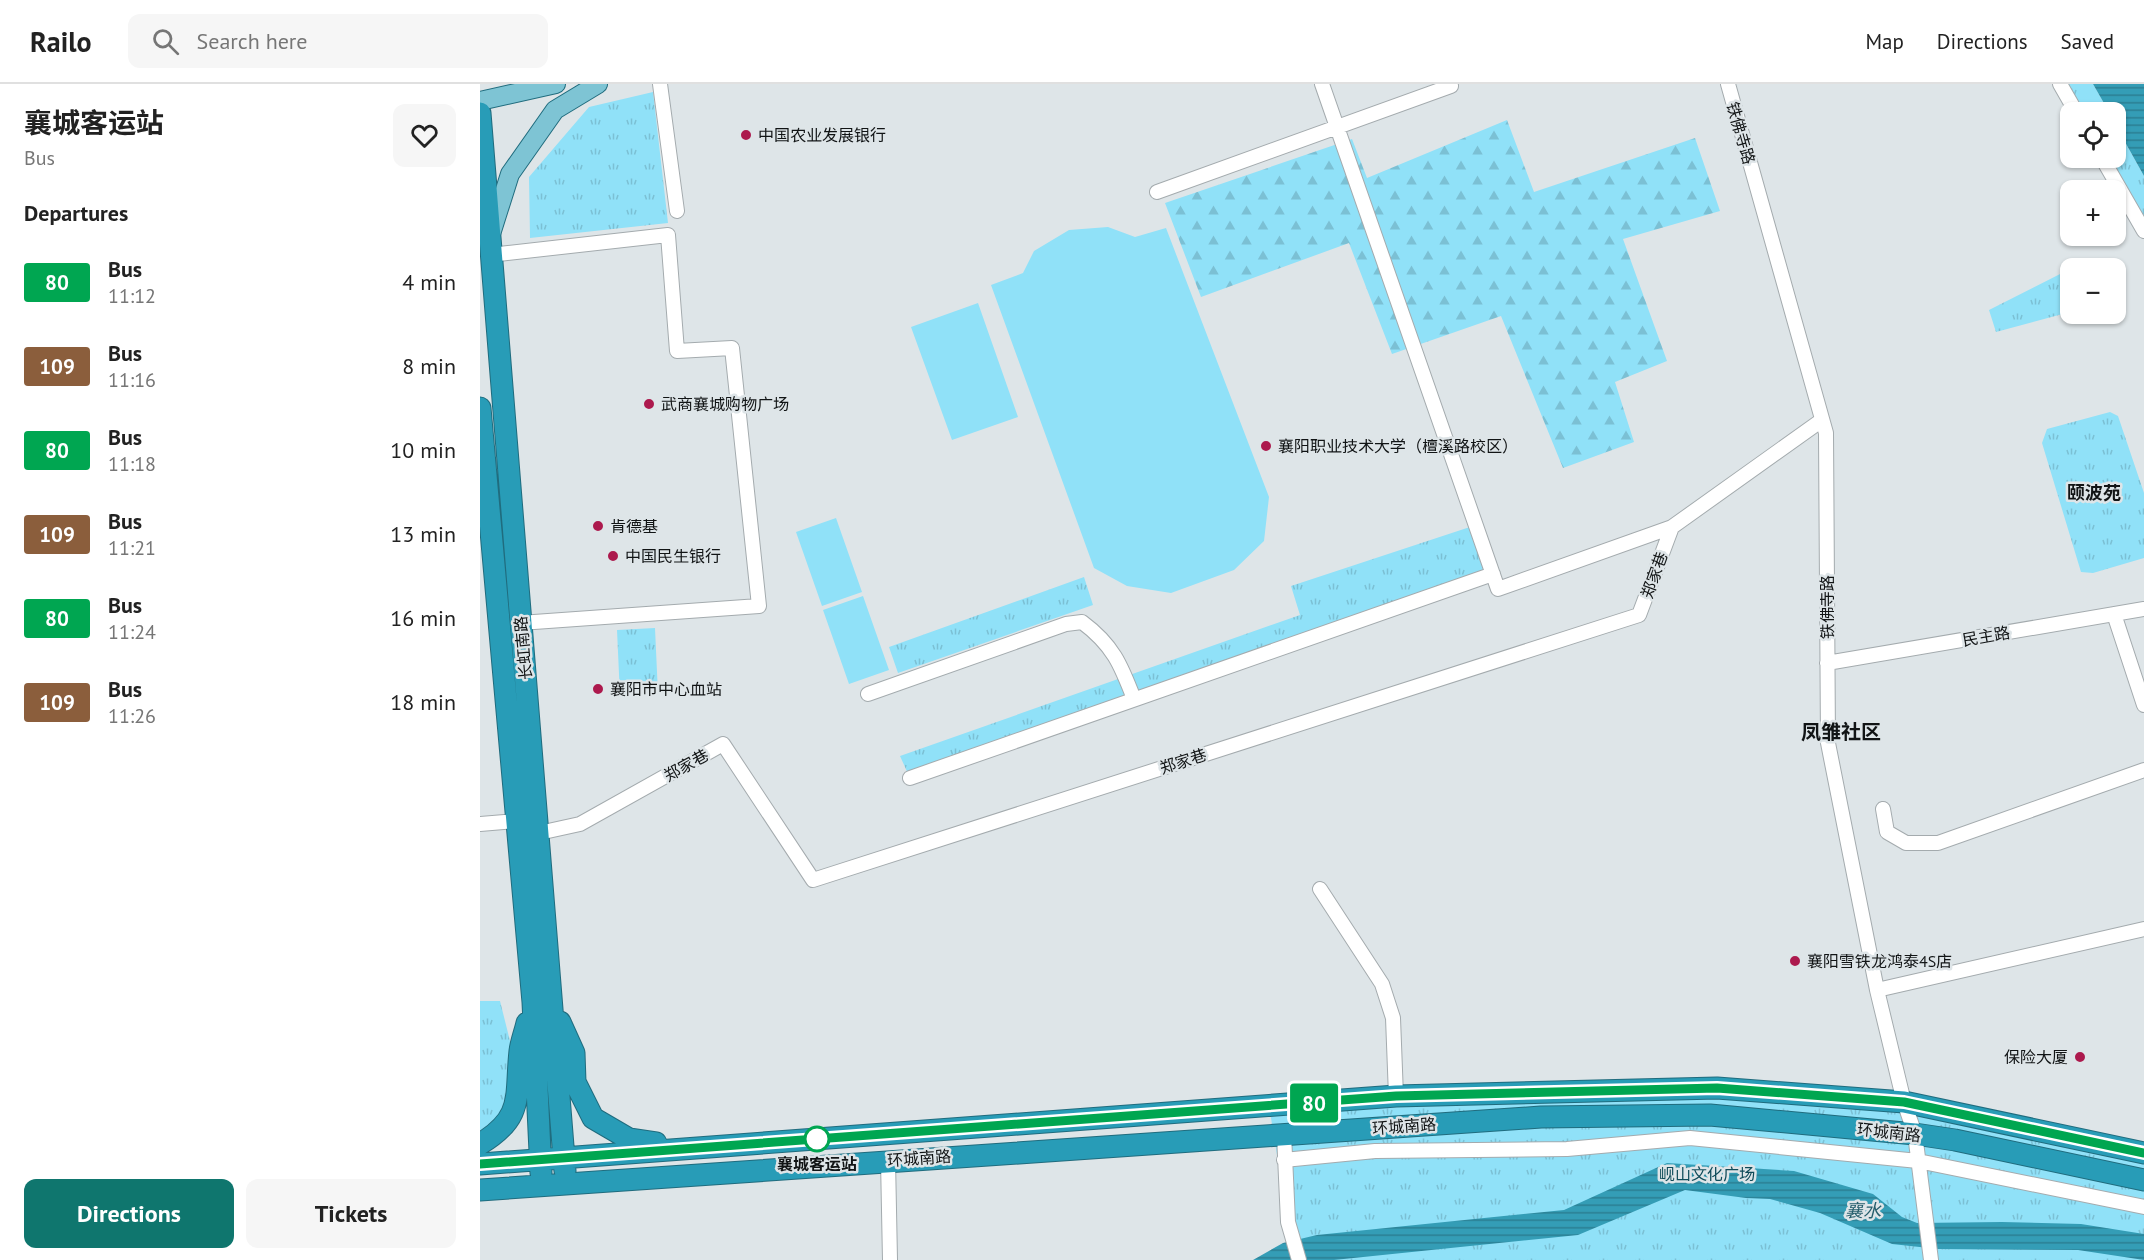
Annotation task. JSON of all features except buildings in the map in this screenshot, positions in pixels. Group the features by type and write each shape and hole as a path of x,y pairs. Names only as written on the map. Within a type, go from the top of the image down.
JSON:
{"highway":[{"name":"长虹南路","path":"480,113 539,833 543,1004 542,1186"},
{"name":"长虹南路","path":"480,408 483,480 517,821 566,1184"},
{"path":"480,1144 496,1135 513,1114 520,1081 520,1051 543,1004"},
{"path":"543,1004 574,1053 575,1082 593,1118 629,1139 689,1149"},
{"name":"环城南路","path":"480,1164 1396,1096 1717,1088 1904,1102 2144,1153"},
{"name":"环城南路","path":"480,1190 1541,1117 1710,1115 1915,1134 2144,1180"}],"main road":[{"path":"480,101 556,84"},
{"path":"490,248 510,174 555,110 598,84"}],"street":[{"path":"660,84 677,211"},
{"path":"1322,84 1498,589 1672,527 1822,420"},
{"name":"铁佛寺路","path":"1728,84 1826,433 1828,743 1877,990 1904,1102 1915,1134 1931,1260"},
{"path":"2060,84 2070,102"},
{"path":"1157,192 1452,86"},
{"path":"2108,168 2144,231"},
{"path":"490,248 668,235 677,351 732,348 759,606 520,622"},
{"name":"郑家巷","path":"539,833 580,824 723,744 813,880 1639,615 1672,527"},
{"path":"909,778 1493,574"},
{"name":"民主路","path":"1827,663 2144,609"},
{"path":"2114,614 2144,705"},
{"path":"868,694 1066,624 1082,622 1098,634 1118,657 1134,699"},
{"path":"1883,809 1887,832 1906,843 1938,843 2144,770"},
{"path":"480,824 517,821"},
{"path":"1320,889 1382,984 1393,1018 1396,1096"},
{"path":"1877,990 2144,929"},
{"path":"480,1135 504,1125"},
{"path":"1284,1134 1288,1222 1299,1260"},
{"path":"1284,1161 1375,1151 1567,1149 1690,1138 1918,1161 2144,1207"},
{"path":"888,1161 890,1260"}],"green space":[{"path":"2062,84 2093,84 2103,102 2072,102"},
{"path":"653,92 668,223 530,238 529,177 589,107"},
{"path":"1507,120 1534,192 1695,138 1720,211 1623,239 1667,361 1615,382 1634,442 1563,468 1501,316 1392,354 1349,243 1201,297 1165,203 1352,139 1367,178"},
{"path":"2126,144 2144,176 2144,235 2126,203 2126,180 2113,180 2107,168 2126,168"},
{"path":"1108,227 1135,237 1166,228 1269,497 1264,541 1234,570 1171,593 1127,586 1094,568 991,285 1023,273 1034,251 1069,230"},
{"path":"2060,274 2060,315 1996,332 1989,310"},
{"path":"978,303 1018,417 952,440 911,327"},
{"path":"2110,412 2118,416 2144,493 2144,558 2093,573 2081,572 2042,443 2047,429"},
{"path":"836,518 862,592 822,606 796,532"},
{"path":"1476,525 1493,574 910,778 900,756 1300,615 1291,586"},
{"path":"1084,577 1093,605 898,673 889,647"},
{"path":"863,596 889,670 849,684 823,610"},
{"path":"655,628 658,694 620,696 617,630"},
{"path":"480,1001 500,1001 520,1081 480,1144"},
{"name":"岘山文化广场","path":"1539,1091 1904,1102 2144,1153 2144,1260 1299,1260 1288,1222 1269,1106"}],"water":[{"path":"2093,84 2144,84 2144,176 2126,144 2126,102 2103,102"},
{"name":"襄水","path":"1667,1163 1794,1171 1873,1194 1902,1217 1917,1223 2081,1224 2144,1234 2144,1260 2078,1250 1938,1249 1892,1244 1820,1213 1770,1199 1685,1190 1578,1235 1334,1260 1253,1260 1283,1243 1317,1235 1564,1210"}],"bus line":[{"name":"80","path":"480,1164 1396,1096 1717,1088 1904,1102 2144,1153"}],"place":[{"name":"中国农业发展银行","path":"746,135"},
{"name":"武商襄城购物广场","path":"649,404"},
{"name":"襄阳职业技术大学（檀溪路校区）","path":"1266,446"},
{"name":"肯德基","path":"598,526"},
{"name":"中国民生银行","path":"613,556"},
{"name":"襄阳市中心血站","path":"598,689"},
{"name":"襄阳雪铁龙鸿泰4S店","path":"1795,961"},
{"name":"保险大厦","path":"2080,1057"},
{"name":"襄城客运站","path":"817,1139"}],"district":[{"name":"颐波苑","path":"2094,493"},
{"name":"凤雏社区","path":"1841,732"}]}
